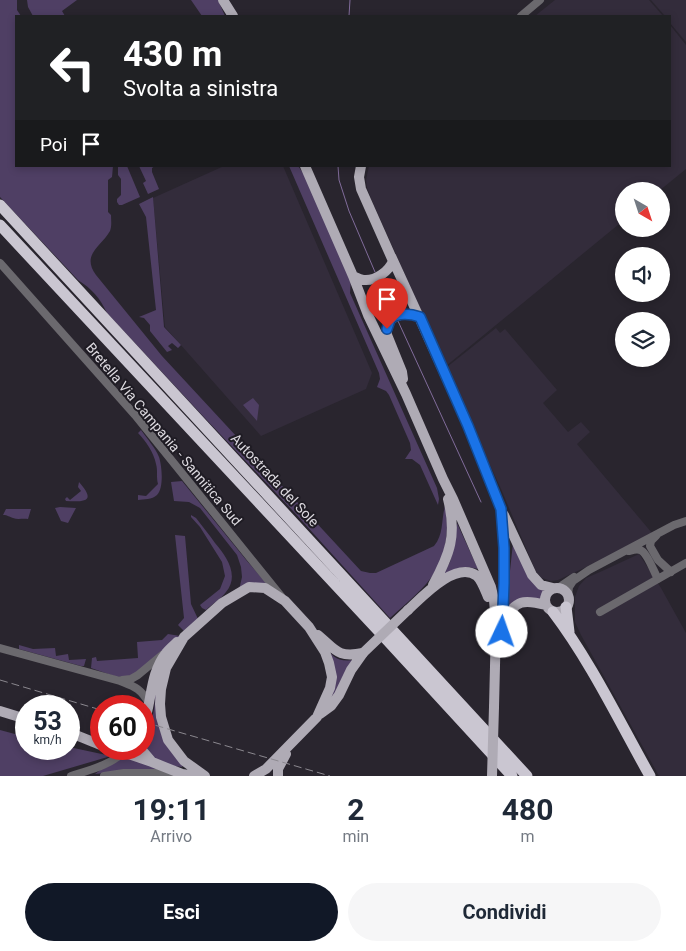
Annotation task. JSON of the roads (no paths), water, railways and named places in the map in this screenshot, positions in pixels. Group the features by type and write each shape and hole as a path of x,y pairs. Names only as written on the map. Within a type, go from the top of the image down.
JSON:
{"highway":[{"name":"Autostrada del Sole","path":"0,205 527,776"},
{"name":"Autostrada del Sole","path":"0,225 512,776"},
{"path":"566,607 569,633"},
{"path":"550,608 569,633 650,776"}],"main road":[{"path":"223,0 232,15"},
{"path":"306,167 368,315 406,394 493,594 496,625 497,776"},
{"path":"361,167 359,177 362,189 468,426 501,509 532,576 541,585 564,590 568,595 569,599 566,607 560,611 529,601 522,602 510,610 503,621"},
{"path":"353,276 366,281 371,279 388,269 392,258"},
{"path":"406,394 402,372 387,335 387,329 390,321 396,316 412,314 420,317"},
{"path":"431,588 448,555 452,536 452,518 443,480"},
{"path":"492,776 503,621 504,548 501,509"},
{"path":"254,776 266,769 318,717 332,706 362,653 431,588 456,573 465,572 476,575 494,606"},
{"path":"150,695 157,668 166,652 222,603 249,587 264,588 285,601 309,627 336,651 350,655 362,653"},
{"path":"550,608 545,602 545,595 555,588"},
{"path":"309,627 325,652 332,677 328,695 318,717"},
{"path":"184,637 166,668 160,704 168,740 184,761 205,776"},
{"path":"0,711 15,716"},
{"path":"80,736 88,739"},
{"path":"278,776 278,769 284,755 297,738"},
{"path":"148,760 182,774 196,776"}],"street":[{"path":"522,15 540,0"},
{"name":"Bretella Via Campania - Sannitica Sud","path":"0,264 135,415 285,601"},
{"path":"568,595 569,587 573,581 585,573 674,525 686,521"},
{"path":"657,535 651,541 650,546 658,560 671,572"},
{"path":"625,552 637,549 642,551 658,579"},
{"path":"600,612 686,563"},
{"path":"555,588 585,573"},
{"path":"0,648 120,680 136,687 144,695"},
{"path":"120,680 131,679 138,675 166,652"},
{"path":"71,776 114,760"},
{"path":"104,776 124,773 167,772 182,774"}],"waterway":[{"path":"349,15 350,0"},
{"path":"338,167 339,180 349,211 375,272"},
{"path":"379,280 394,313"},
{"path":"398,321 481,502"}],"railway":[{"path":"0,680 90,707"},
{"path":"155,725 330,776"}]}
